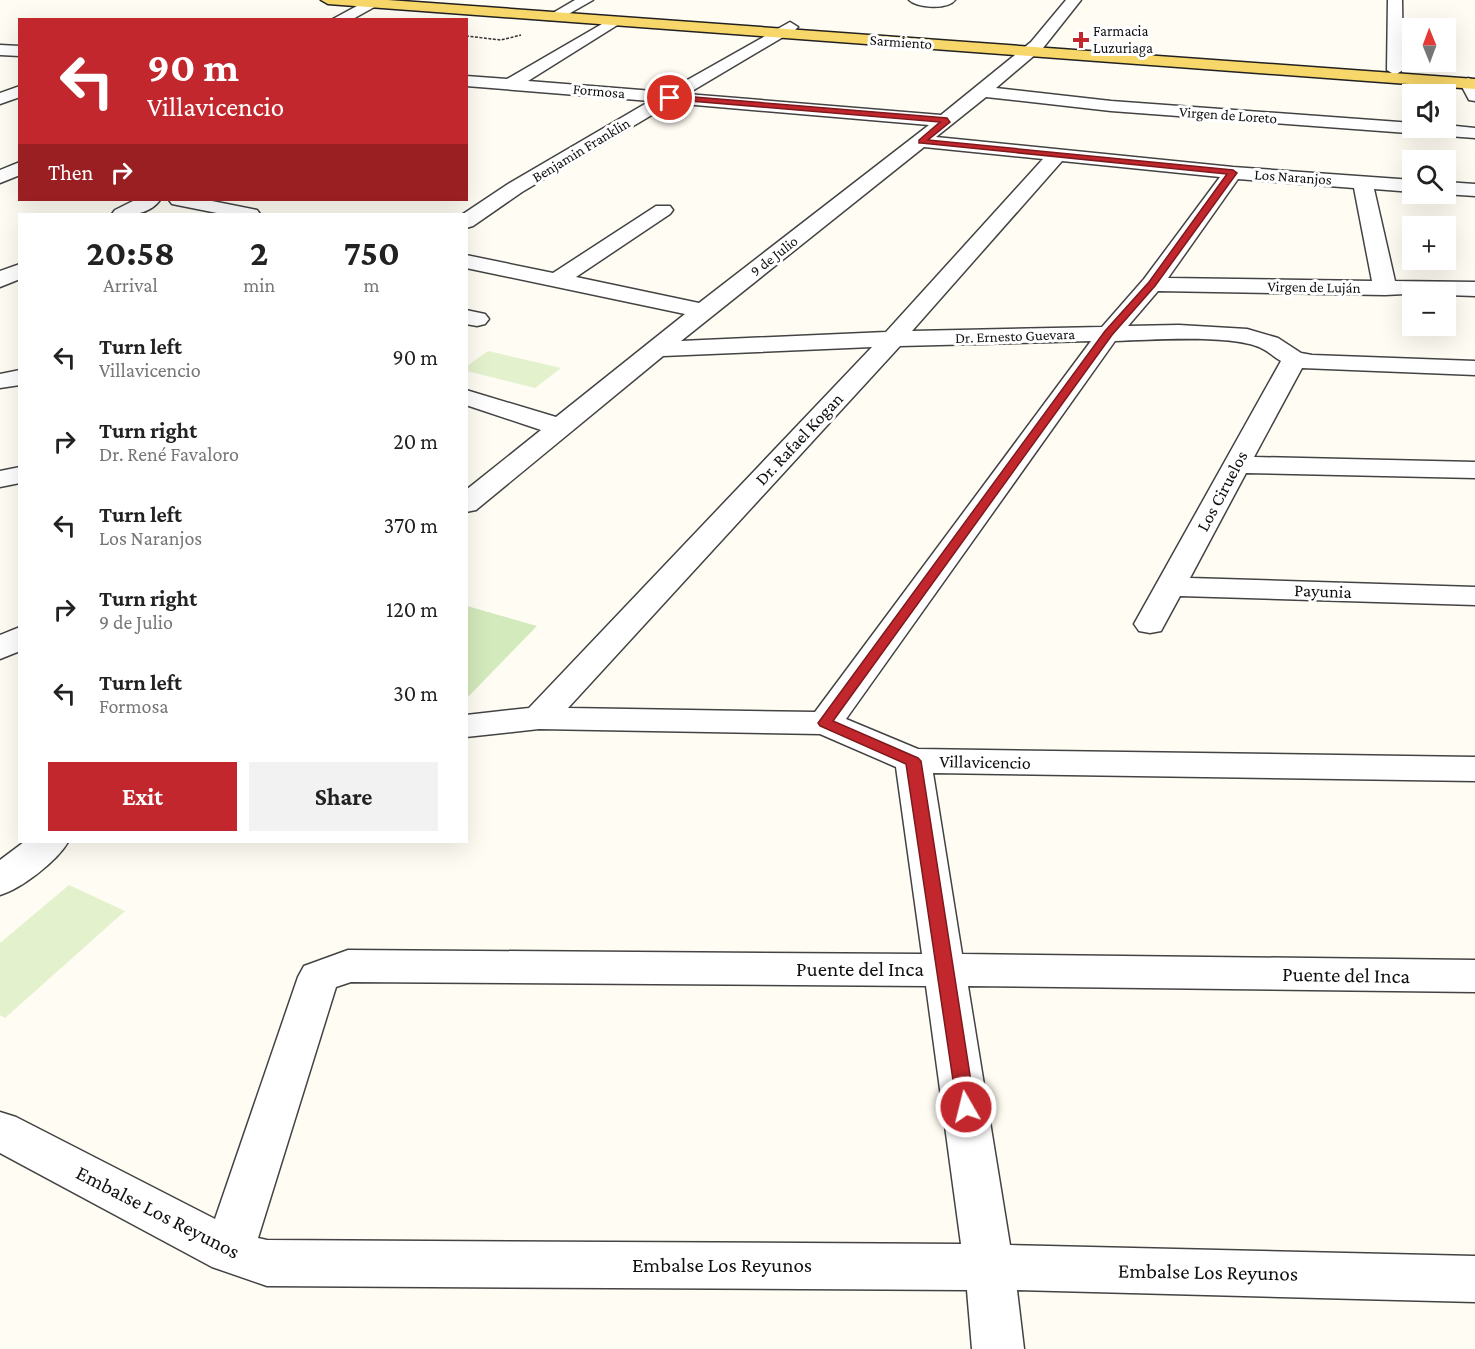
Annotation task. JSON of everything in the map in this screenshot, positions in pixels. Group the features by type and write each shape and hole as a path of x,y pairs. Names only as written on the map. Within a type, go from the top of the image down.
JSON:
{"main road":[{"name":"Sarmiento","path":"328,0 785,30 1473,85"},
{"name":"Sarmiento","path":"425,0 614,21 785,30"},
{"name":"Sarmiento","path":"1033,49 1395,70 1473,85"}],"street":[{"path":"559,14 586,0"},
{"path":"916,0 947,1"},
{"name":"9 de Julio","path":"468,502 703,311 982,92 1033,49 1074,0"},
{"path":"1395,0 1395,70"},
{"path":"342,18 376,2"},
{"path":"513,83 614,21"},
{"name":"Benjamin Franklin","path":"468,221 515,188 785,30"},
{"path":"0,50 18,51"},
{"name":"Formosa","path":"468,81 513,83 947,121"},
{"path":"0,99 18,92"},
{"name":"Virgen de Loreto","path":"982,92 1111,106 1475,133"},
{"name":"Los Naranjos","path":"921,141 1233,173 1402,185"},
{"name":"Dr. Rafael Kogan","path":"538,718 892,339 1056,156"},
{"path":"0,177 18,169"},
{"path":"825,723 1109,333 1152,284 1233,173"},
{"path":"1363,182 1385,288"},
{"path":"1456,189 1475,190"},
{"path":"124,213 148,201"},
{"path":"184,201 245,213"},
{"path":"557,280 663,210"},
{"path":"468,261 703,311"},
{"path":"0,280 18,271"},
{"name":"Virgen de Luján","path":"1152,284 1475,289"},
{"name":"Dr. Ernesto Guevara","path":"656,349 892,339 1179,332 1246,336 1270,343 1294,358 1312,362 1475,368"},
{"name":"Los Ciruelos","path":"1150,624 1294,358"},
{"path":"0,381 18,377"},
{"path":"468,398 560,427"},
{"path":"1237,465 1475,471"},
{"name":"Payunia","path":"1171,587 1475,596"},
{"path":"0,649 18,637"},
{"name":"Villavicencio","path":"468,726 538,718 825,723 913,761 1475,769"},
{"path":"913,761 989,1267 998,1349"},
{"path":"0,881 48,843"},
{"name":"Puente del Inca","path":"229,1251 319,977 348,966 1475,976"},
{"name":"Embalse Los Reyunos","path":"0,1131 229,1251 267,1263 989,1267 1475,1279"}],"green space":[{"path":"488,351 561,368 535,388 468,371 468,365"},
{"path":"468,607 537,626 468,697"},
{"path":"69,885 125,911 5,1018 0,1015 0,943"}],"place":[{"name":"Farmacia Luzuriaga","path":"1081,40"}],"route":[{"path":"670,98 947,121 921,141 1233,173 1152,284 1109,333 825,723 913,761 966,1107"}]}
